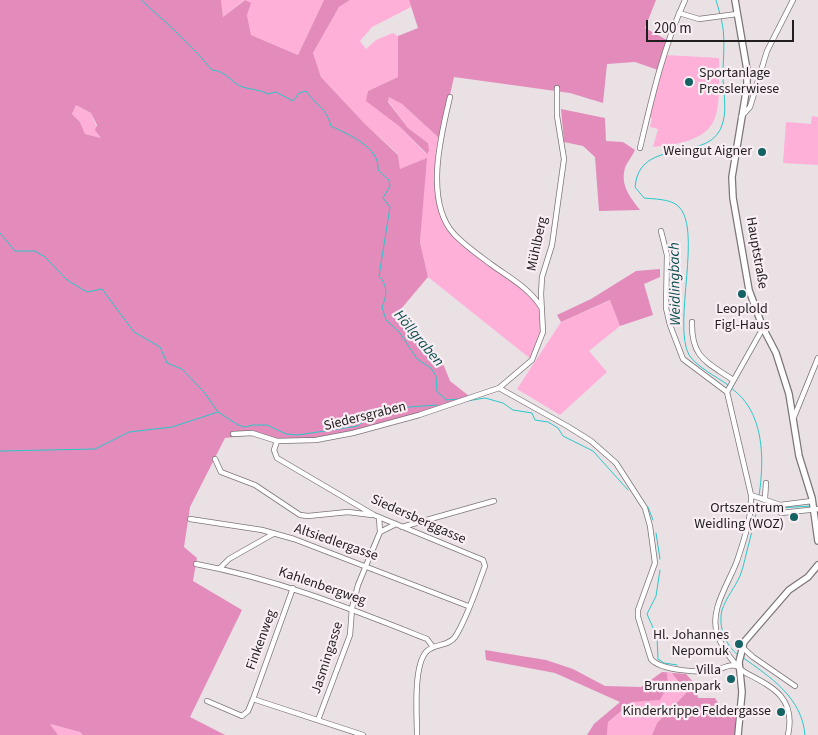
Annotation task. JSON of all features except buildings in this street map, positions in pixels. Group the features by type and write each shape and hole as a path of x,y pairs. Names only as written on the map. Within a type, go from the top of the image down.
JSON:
{"main road":[{"name":"Hauptstraße","path":"735,0 747,70 747,86 732,178 732,192 745,259 747,282 763,328 776,353 794,417 799,456 814,506 818,541"},
{"path":"738,735 741,703 740,664 742,648 750,634 789,590 808,577 818,566"}],"street":[{"path":"640,148 657,72 685,0"},
{"path":"741,117 750,107 767,51 793,0"},
{"path":"679,13 699,19 737,14"},
{"name":"Mühlberg","path":"499,388 518,374 532,360 543,332 541,308 542,277 554,230 556,204 564,159 557,116 557,88"},
{"path":"450,97 437,163 438,189 449,227 464,243 512,277 536,300 541,308"},
{"path":"660,231 667,255 666,308 683,359 728,390"},
{"path":"692,322 693,344 700,357 733,382"},
{"path":"763,328 728,390 732,423 744,456 754,495 746,531 715,614 719,639 740,664 744,673 754,676 781,694 786,703 788,735"},
{"path":"794,417 818,358"},
{"path":"499,388 591,441 616,463 645,508 650,526 655,563 638,610 638,618 652,659 656,665 669,669 709,671 740,664"},
{"name":"Siedersgraben","path":"233,434 252,433 277,441 316,440 353,433 419,415 499,388"},
{"name":"Siedersberggasse","path":"277,441 274,450 277,458 376,516 483,560 485,566 468,606"},
{"path":"216,459 221,472 255,485 300,515 348,512 376,516"},
{"path":"764,498 766,483"},
{"path":"754,495 780,505 814,506"},
{"path":"402,526 494,501"},
{"path":"781,513 814,506"},
{"name":"Jasmingasse","path":"318,720 350,635 352,608 358,585 380,532 376,516"},
{"name":"Altsiedlergasse","path":"190,519 274,534 366,565 468,606"},
{"path":"380,532 396,524"},
{"path":"220,568 229,560 274,534"},
{"name":"Kahlenbergweg","path":"196,564 220,568 293,588 352,608 427,639 433,647"},
{"name":"Finkenweg","path":"253,699 293,588"},
{"path":"417,735 422,658 433,647 452,641 468,606"},
{"path":"742,648 795,686"},
{"path":"208,701 242,716 248,710 253,699 363,735"}],"shaded area":[{"path":"0,0 221,0 223,17 245,0 251,3 247,15 251,35 298,55 324,0 350,0 339,7 313,53 321,77 364,123 398,155 400,169 427,158 420,242 428,277 401,309 417,328 412,334 444,366 450,381 469,396 402,420 316,440 278,439 253,435 225,438 190,507 184,547 197,558 193,581 242,610 190,717 225,735 83,735 80,732 50,724 58,735 0,735","holes":["76,105 91,113 97,125 95,130 101,138 85,134 80,122 72,114"]},
{"path":"221,0 244,0 223,17"},
{"path":"245,0 324,0 298,55 251,35 247,15 250,3"},
{"path":"350,0 409,0 411,7 372,27 360,41 366,49 376,40 393,33 398,36 398,77 368,91 426,154 428,143 408,128 388,101 389,96 402,104 440,139 438,176 440,200 443,212 454,234 536,300 544,321 543,332 532,360 428,277 420,242 426,159 400,170 398,154 364,123 321,77 313,53 339,7"},
{"path":"409,0 656,0 645,28 667,40 658,70 635,62 607,64 603,103 570,93 454,77 440,139 402,104 389,97 388,102 408,128 428,143 429,151 427,154 399,126 366,101 368,91 398,77 398,36 418,28"},
{"name":"Sportanlage Presslerwiese","path":"666,55 719,58 717,112 713,123 705,132 693,139 676,144 653,147 658,129 650,127 652,118 649,117"},
{"path":"76,105 91,113 101,138 85,134 80,122 72,114"},
{"path":"561,109 605,118 606,141 623,142 635,150 625,168 624,180 630,195 640,210 599,211 595,157 583,146 564,142"},
{"path":"812,116 818,117 818,165 783,163 786,122 811,124"},
{"path":"660,269 660,277 644,284 653,315 620,326 610,300 561,322 557,315 591,299 636,271"},
{"path":"611,300 620,326 589,351 607,372 560,415 517,389 561,322"},
{"path":"485,650 546,660 573,669 605,686 641,687 662,672 686,674 697,686 698,698 715,698 721,708 736,708 735,735 652,735 657,723 693,686 690,682 683,687 672,673 667,673 668,685 660,700 632,702 608,722 607,735 587,735 594,724 620,702 555,673 486,660"},
{"path":"667,673 681,676 693,686 657,723 652,735 607,735 608,722"},
{"path":"49,724 80,732 83,735 58,735"}],"waterway":[{"name":"Höllgraben","path":"141,0 178,34 212,70 224,74 240,86 268,94 276,92 293,101 299,93 306,91 327,115 331,126 369,148 377,162 378,170 389,180 390,186 383,198 390,207 379,276 384,283 386,291 382,307 386,320 400,333 417,359 431,368 436,376 437,392 446,399"},
{"name":"Weidlingbach","path":"716,0 720,14"},
{"name":"Weidlingbach","path":"721,18 724,39 725,111 723,122 717,135 706,143 662,155 649,161 640,171 635,187 644,198 674,203 685,216 688,233 684,321 685,340 689,355 702,368 728,385"},
{"name":"Siedersgraben","path":"0,233 15,251 35,251 45,257 67,280 87,292 102,289 134,332 160,347 167,363 182,369 204,392 218,412 238,425 245,427 267,425 286,434 298,435 358,426 362,422 373,422 377,415 390,414 409,407 437,405"},
{"name":"Weidlingbach","path":"731,388 745,402 755,419 760,439 762,460 758,504 744,564 740,576 722,610 721,616 722,629 726,641 738,655"},
{"name":"Siedersgraben","path":"467,401 485,398 503,403 513,410 532,413 535,420 548,422 558,428 563,436 593,451 628,490"},
{"name":"Siedersgraben","path":"445,400 461,399"},
{"path":"0,451 95,449 129,432 172,427 218,412"},
{"path":"759,506 779,508 810,506"},
{"name":"Siedersgraben","path":"648,507 653,520"},
{"name":"Siedersgraben","path":"656,533 660,559"},
{"name":"Siedersgraben","path":"660,570 656,596 647,614 657,637 658,659 664,663 677,665"},
{"name":"Weidlingbach","path":"742,657 783,689 798,710 803,722 805,735"}],"place":[{"name":"Sportanlage Presslerwiese","path":"689,82"},
{"name":"Weingut Aigner","path":"762,152"},
{"name":"Leoplold Figl-Haus","path":"742,294"},
{"name":"Ortszentrum Weidling (WOZ)","path":"794,517"},
{"name":"Hl. Johannes Nepomuk","path":"739,644"},
{"name":"Villa Brunnenpark","path":"731,679"},
{"name":"Kinderkrippe Feldergasse","path":"781,712"}]}
